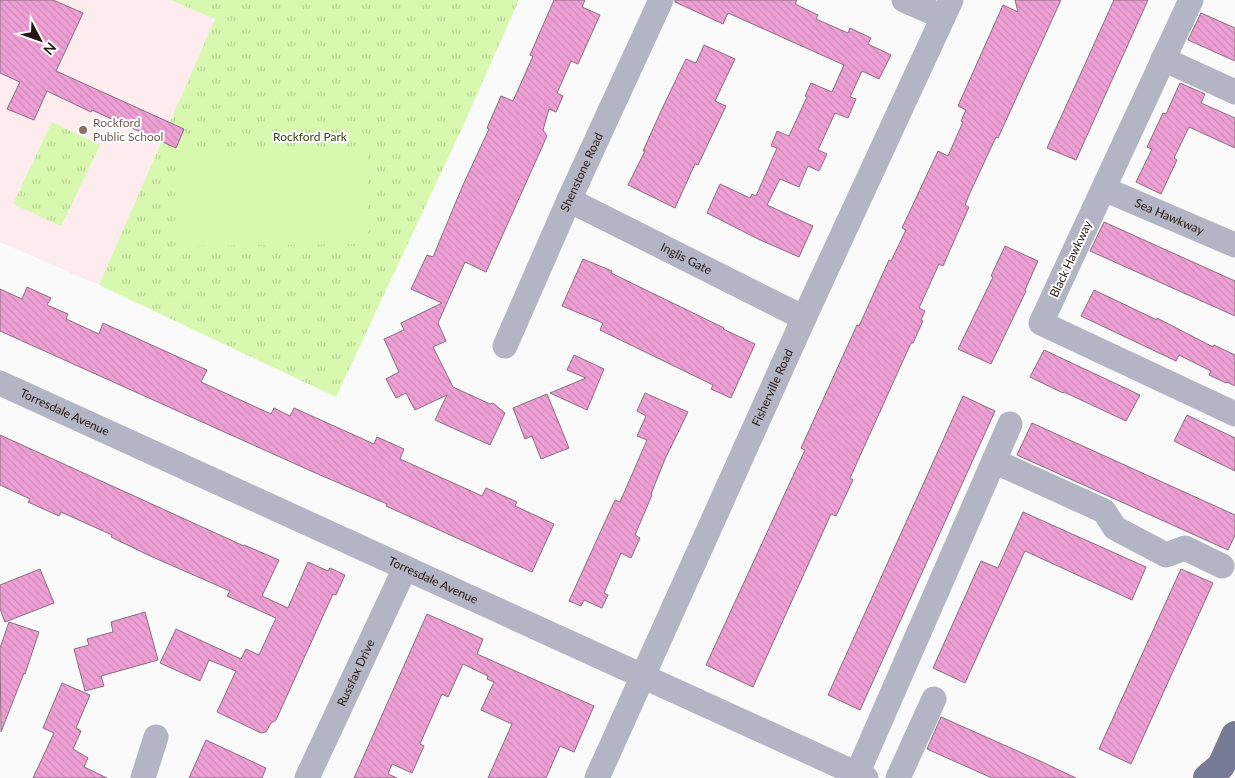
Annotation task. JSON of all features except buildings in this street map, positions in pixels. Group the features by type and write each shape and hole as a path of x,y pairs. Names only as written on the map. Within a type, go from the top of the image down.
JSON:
{"main road":[{"path":"1218,774 1235,734"}],"street":[{"name":"Shenstone Road","path":"506,346 569,200 661,0"},
{"path":"904,0 947,8"},
{"name":"Black Hawkway","path":"1191,0 1040,323 1235,414"},
{"name":"Fisherville Road","path":"597,778 804,318 947,8"},
{"path":"1163,60 1235,92"},
{"name":"Sea Hawkway","path":"1104,189 1235,245"},
{"name":"Inglis Gate","path":"569,200 804,318"},
{"name":"Torresdale Avenue","path":"0,383 862,776"},
{"path":"862,776 1010,424"},
{"path":"994,461 1104,511 1115,528 1166,555 1185,548 1222,566"},
{"name":"Russfax Drive","path":"307,778 405,568"},
{"path":"898,778 934,699"},
{"path":"143,778 156,737"}],"shaded area":[{"name":"Rockford Public School","path":"0,0 171,0 215,19 99,285 0,242"}],"green space":[{"name":"Rockford Park","path":"171,0 519,0 463,126 336,397 99,285 215,19"},
{"path":"52,122 100,145 61,226 13,204"},
{"path":"367,152 367,244 180,246 180,154"}],"place":[{"name":"Rockford Public School","path":"83,130"}]}
